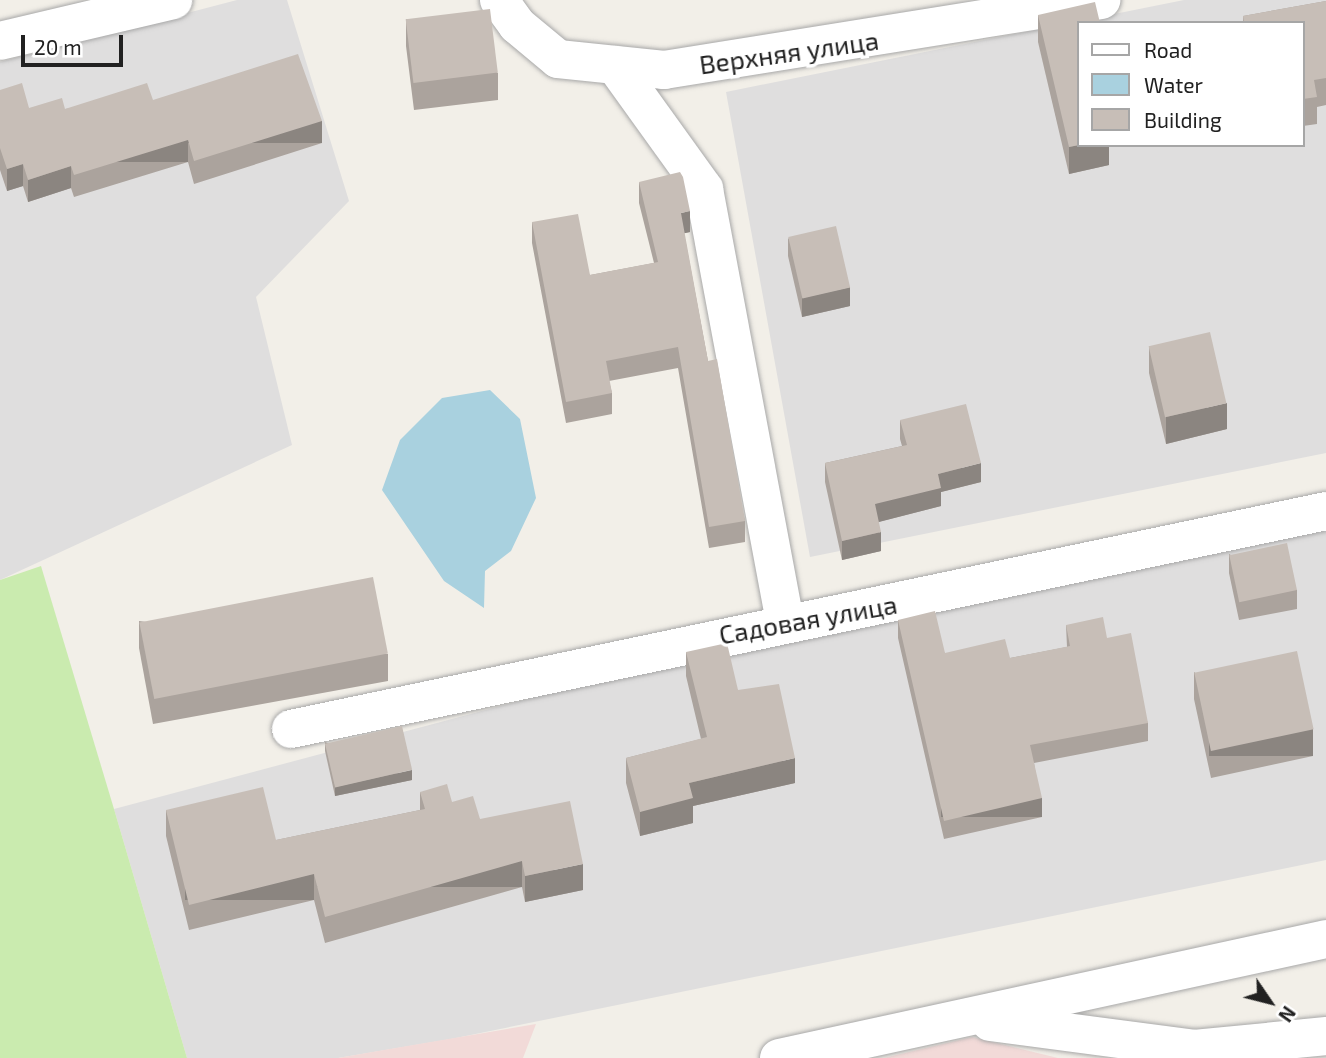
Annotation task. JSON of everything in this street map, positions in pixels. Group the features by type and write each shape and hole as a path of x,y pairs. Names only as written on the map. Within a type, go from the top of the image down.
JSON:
{"street":[{"path":"0,41 173,0"},
{"name":"Верхняя улица","path":"499,0 517,25 558,59 664,70 817,51 1101,0"},
{"path":"615,65 704,189 785,621"},
{"name":"Садовая улица","path":"291,729 785,621 860,611 1326,511"},
{"path":"779,1058 1326,939"},
{"path":"963,1018 1194,1049 1326,1036"}],"shaded area":[{"path":"237,0 287,0 349,201 256,297 292,445 0,580 0,62"},
{"path":"1184,0 1326,0 1326,453 810,557 726,92 1078,21 1078,147 1305,147 1305,21 1079,21"},
{"path":"1326,517 1326,860 451,1039 338,1058 187,1058 114,809 794,628"},
{"path":"536,1024 523,1058 338,1058 378,1051"},
{"path":"972,1037 1058,1058 884,1058"}],"green space":[{"path":"41,566 187,1058 0,1058 0,580"}],"water":[{"path":"490,390 520,419 536,498 511,551 485,571 484,608 444,581 382,490 400,440 442,398"}],"building":[{"path":"1326,1 1326,78 1314,80 1317,97 1305,99 1305,21 1244,21 1243,16"},
{"path":"1095,2 1100,21 1078,21 1078,145 1069,147 1038,15"},
{"path":"490,9 498,73 413,83 406,19"},
{"path":"298,54 322,121 194,161 188,140 74,175 71,166 28,180 23,164 7,169 0,148 0,90 22,83 29,108 62,98 65,109 147,83 153,100"},
{"path":"680,172 690,211 681,213 708,361 717,359 745,521 709,527 678,347 606,361 612,393 566,402 532,222 578,214 590,275 658,262 639,182"},
{"path":"836,226 850,287 802,298 788,237"},
{"path":"1210,332 1226,403 1165,417 1149,346"},
{"path":"966,404 981,463 938,474 941,488 875,504 881,532 842,541 825,463 907,445 900,420"},
{"path":"1287,543 1297,590 1239,602 1229,555"},
{"path":"373,577 388,654 154,699 139,622"},
{"path":"935,611 945,653 1005,639 1010,658 1070,646 1066,625 1103,617 1107,638 1131,633 1148,723 1030,745 1042,798 944,821 898,620"},
{"path":"727,643 738,690 779,684 795,758 689,783 693,798 640,812 626,758 707,737 686,652"},
{"path":"1297,651 1314,729 1211,751 1194,673"},
{"path":"402,726 412,770 335,788 325,744"},
{"path":"447,784 452,802 473,796 480,819 570,801 583,864 525,876 522,861 325,917 314,874 189,905 166,810 263,787 276,840 425,809 420,792"}]}
